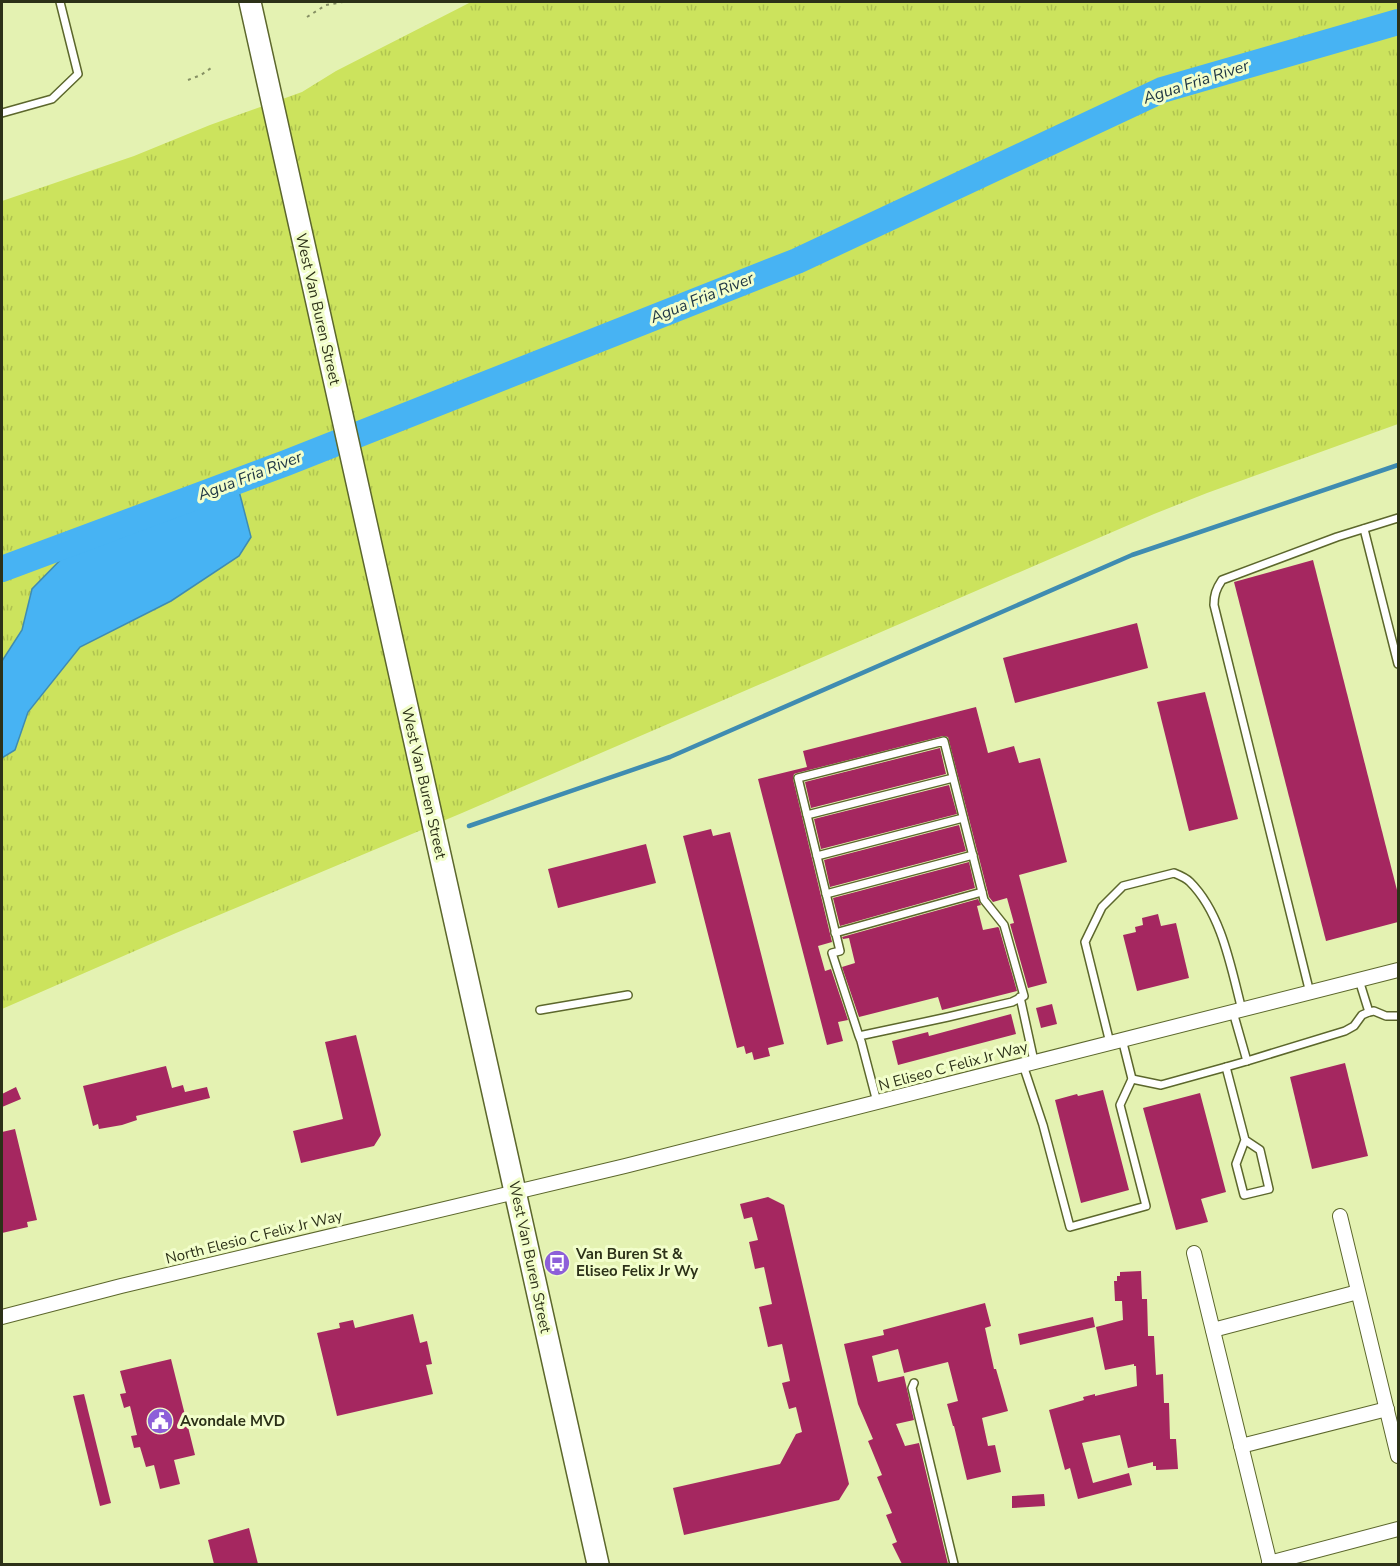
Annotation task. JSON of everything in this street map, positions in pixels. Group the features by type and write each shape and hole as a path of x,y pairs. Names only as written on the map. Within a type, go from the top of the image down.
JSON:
{"main road":[{"name":"West Van Buren Street","path":"250,2 598,1564"}],"street":[{"name":"N Eliseo C Felix Jr Way","path":"515,1191 625,1166 1398,970"},
{"name":"North Elesio C Felix Jr Way","path":"2,1317 515,1191"},
{"path":"1340,1216 1398,1456"},
{"path":"1194,1253 1269,1564 1398,1529"},
{"path":"1213,1330 1358,1292"},
{"path":"1241,1446 1387,1408"}],"lane":[{"path":"2,113 52,99 78,74 60,2"},
{"path":"1310,993 1214,605 1214,596 1222,580 1337,537 1398,518"},
{"path":"1364,529 1398,664"},
{"path":"859,1036 1012,1002 1024,996 1004,925 984,900 944,741 798,778 840,951 832,953 859,1036 877,1102"},
{"path":"807,815 953,778"},
{"path":"817,856 963,818"},
{"path":"826,894 973,855"},
{"path":"1020,997 1028,1063 1070,1227 1146,1206 1120,1105 1132,1079 1116,1041 1085,942 1102,907 1123,886 1174,873 1189,880 1208,906 1223,939 1246,1061"},
{"path":"835,933 982,892"},
{"path":"1359,980 1369,1012"},
{"path":"540,1010 628,995"},
{"path":"1132,1079 1161,1085 1345,1031 1354,1026 1362,1015 1369,1012 1398,1016"},
{"path":"1226,1067 1245,1140 1236,1164 1244,1195 1269,1189 1260,1150 1245,1140"},
{"path":"914,1383 912,1388 954,1564"}],"path":[{"path":"307,17 326,3 343,2"},
{"path":"188,80 214,66"}],"green space":[{"path":"471,2 1398,2 1398,424 1154,514 2,1009 2,201 134,156 210,125 302,92 336,71"}],"water":[{"path":"223,490 239,491 251,537 239,556 171,601 80,647 28,712 15,750 2,758 2,661 22,630 32,589 75,545 98,529"}],"building":[{"path":"1313,560 1398,894 1398,922 1326,941 1234,582"},
{"path":"1137,623 1148,668 1015,703 1003,658"},
{"path":"1205,692 1238,819 1189,831 1157,702"},
{"path":"976,707 988,753 1014,746 1019,763 1040,758 1067,862 1019,875 1047,983 1028,988 1010,924 1014,923 1007,898 993,902 989,897 948,737 943,736 797,773 794,774 793,779 832,942 818,946 825,971 831,969 848,1020 838,1022 843,1041 827,1045 758,779 807,767 803,751"},
{"path":"940,748 946,774 811,808 805,782"},
{"path":"949,785 957,814 821,849 814,819"},
{"path":"959,825 966,851 830,887 824,860"},
{"path":"711,829 713,836 730,832 784,1044 768,1048 770,1056 754,1060 752,1052 746,1054 744,1046 737,1048 683,836"},
{"path":"646,844 656,883 558,908 548,869"},
{"path":"969,862 975,888 840,926 833,898"},
{"path":"978,899 981,905 977,906 983,930 999,928 1017,991 942,1010 938,997 859,1017 842,967 855,963 849,938 843,939 842,937"},
{"path":"1158,914 1161,926 1176,923 1189,978 1137,991 1123,935 1136,932 1135,927 1143,925 1142,918"},
{"path":"1052,1004 1057,1024 1041,1028 1036,1008"},
{"path":"1011,1014 1016,1034 898,1065 892,1041 928,1032 929,1036"},
{"path":"356,1035 381,1135 374,1146 301,1163 293,1131 343,1119 325,1042"},
{"path":"1345,1063 1368,1156 1312,1169 1290,1077"},
{"path":"166,1066 172,1088 183,1085 185,1092 207,1087 210,1098 136,1116 137,1120 122,1125 99,1129 98,1124 93,1126 83,1086"},
{"path":"16,1087 21,1099 2,1107 2,1094"},
{"path":"1103,1090 1129,1190 1081,1203 1055,1100"},
{"path":"1200,1093 1226,1192 1201,1199 1208,1222 1176,1230 1143,1108"},
{"path":"15,1129 37,1220 27,1222 28,1227 2,1233 2,1132"},
{"path":"768,1197 784,1205 849,1484 839,1500 684,1535 673,1488 780,1464 796,1434 802,1432 796,1407 789,1409 782,1383 790,1381 782,1344 768,1347 759,1307 772,1304 764,1267 755,1269 749,1242 758,1240 752,1217 744,1219 740,1204"},
{"path":"1141,1271 1142,1299 1147,1299 1148,1336 1154,1336 1156,1375 1163,1374 1164,1403 1169,1403 1170,1439 1176,1439 1178,1469 1156,1470 1153,1462 1128,1468 1120,1435 1082,1443 1093,1483 1129,1473 1132,1485 1078,1499 1070,1468 1065,1470 1049,1410 1084,1400 1083,1397 1137,1386 1134,1364 1105,1370 1096,1327 1123,1320 1122,1301 1115,1301 1114,1281 1117,1281 1120,1272"},
{"path":"985,1303 991,1326 985,1328 994,1369 996,1369 1008,1411 982,1418 988,1446 995,1445 1001,1472 967,1480 947,1404 958,1401 948,1362 904,1373 898,1349 872,1356 878,1382 904,1376 914,1420 896,1424 905,1446 919,1443 948,1564 902,1564 892,1544 897,1542 886,1515 892,1513 877,1477 882,1475 868,1441 873,1439 858,1404 844,1344 884,1335 883,1330"},
{"path":"413,1314 420,1343 427,1341 432,1364 426,1365 433,1394 337,1416 317,1333 340,1328 339,1323 353,1320 355,1328"},
{"path":"1093,1317 1095,1327 1020,1345 1018,1334"},
{"name":"Avondale MVD","path":"171,1359 195,1455 174,1460 180,1484 160,1489 154,1465 146,1467 140,1447 134,1448 131,1436 137,1435 130,1406 124,1408 120,1394 126,1393 120,1371"},
{"path":"84,1394 111,1503 100,1506 73,1396"},
{"path":"1044,1494 1045,1506 1012,1508 1012,1496"},
{"path":"249,1528 258,1564 214,1564 208,1540"}],"waterway":[{"name":"Agua Fria River","path":"2,569 286,463 797,261 1162,90 1398,22"},
{"path":"469,826 670,757 1132,555 1398,465"}],"place":[{"name":"Van Buren St & Eliseo Felix Jr Wy","path":"557,1263"},
{"name":"Avondale MVD","path":"160,1421"}]}
